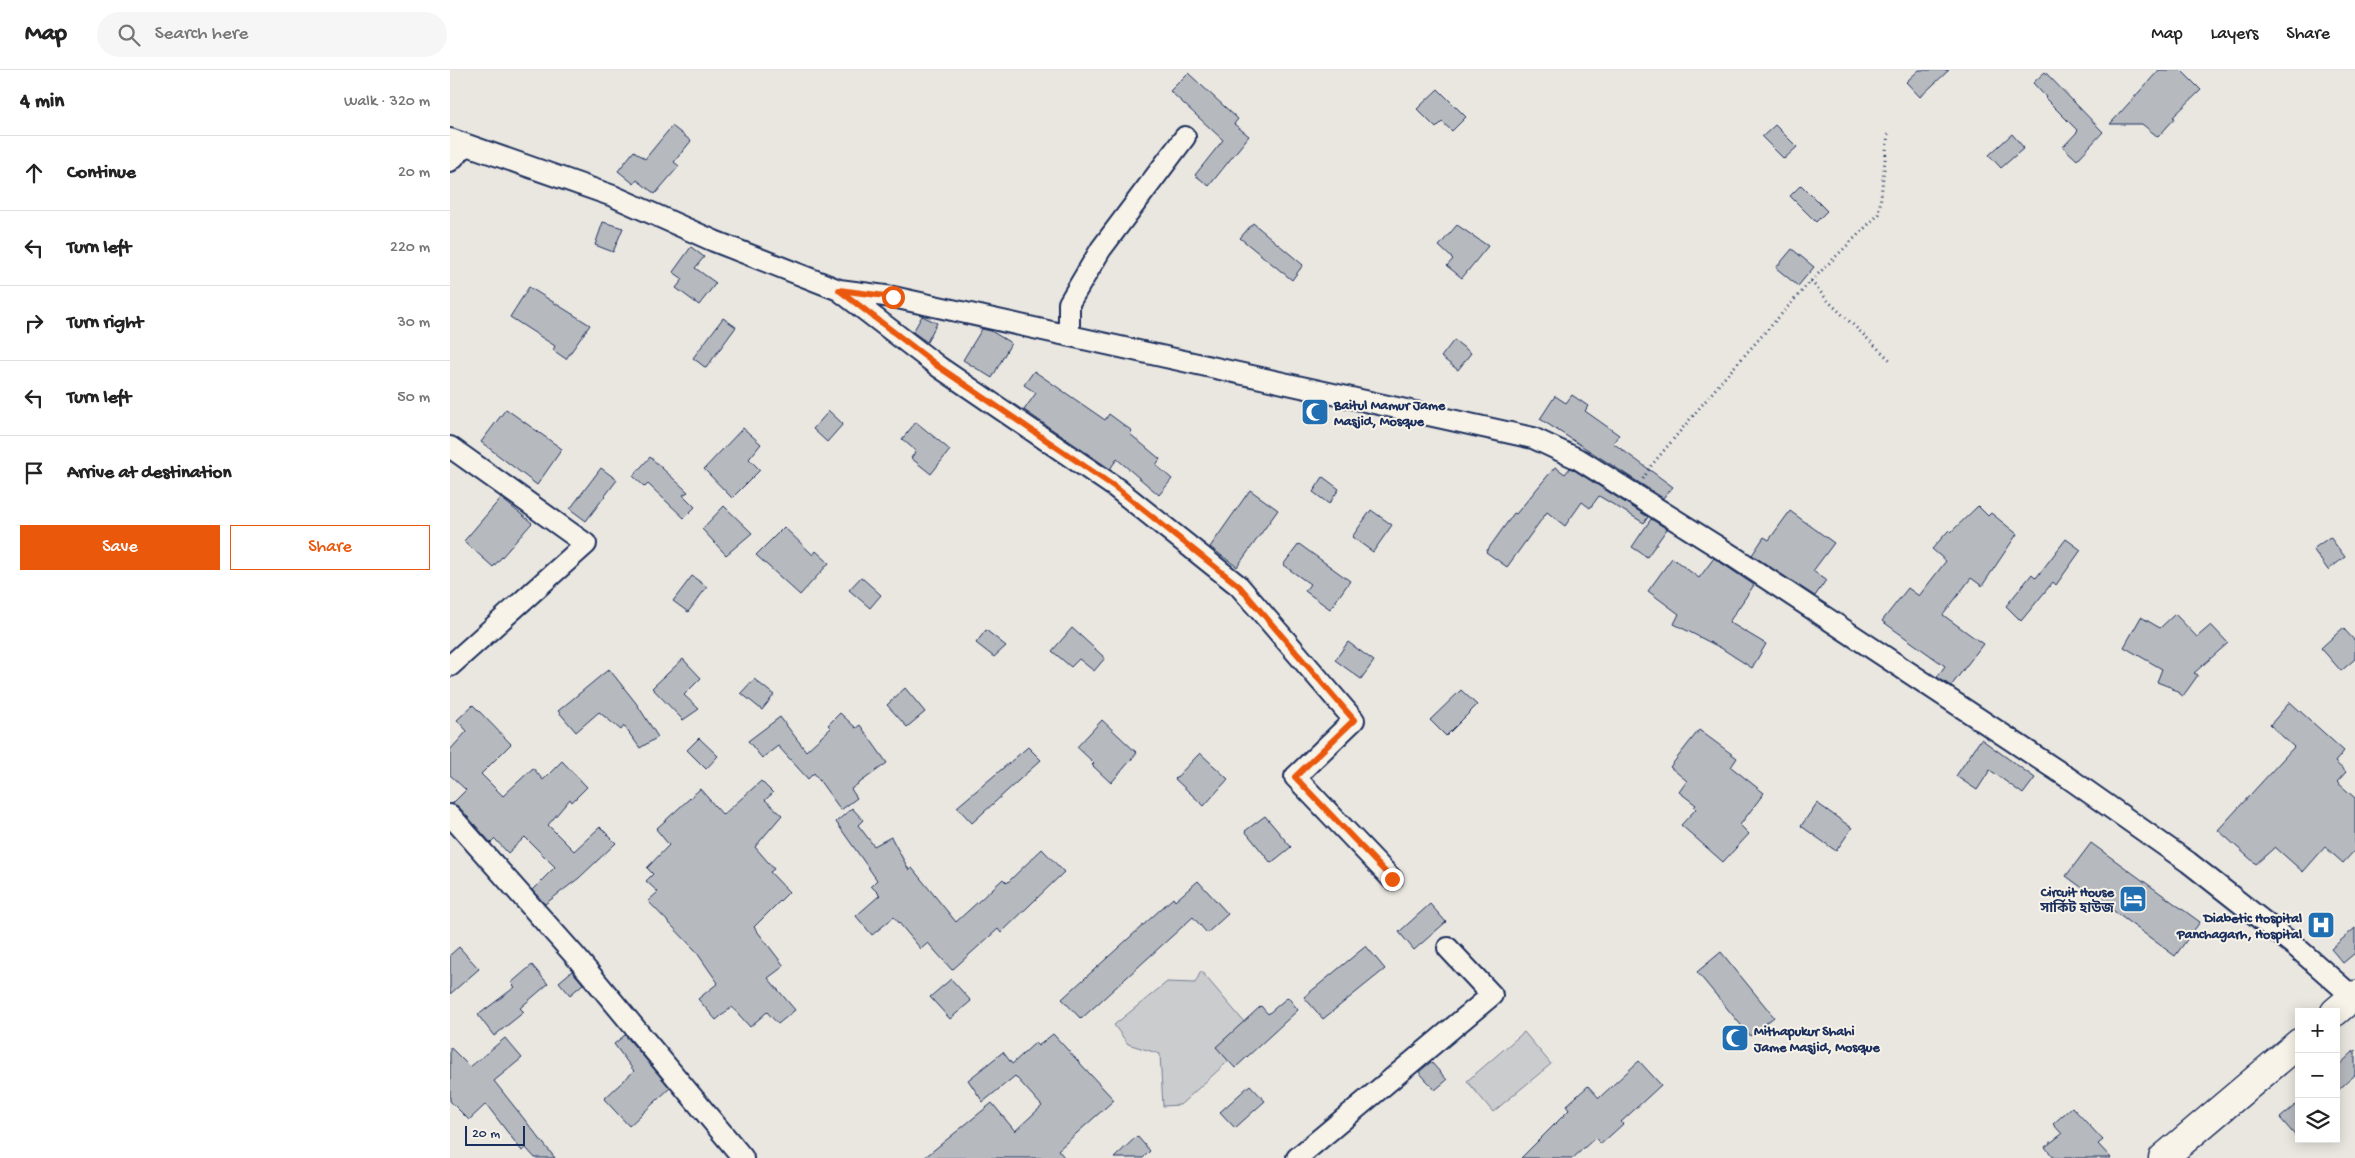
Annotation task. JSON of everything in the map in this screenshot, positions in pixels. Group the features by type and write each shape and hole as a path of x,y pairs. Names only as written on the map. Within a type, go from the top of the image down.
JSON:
{"highway":[{"path":"2163,1158 2295,1046"}],"street":[{"path":"1069,336 1070,303 1101,249 1185,137"},
{"path":"450,161 458,142 613,196 714,241 839,290 893,297 1533,438 1580,460 1734,557 2086,790 2188,862 2295,946 2348,1001"},
{"path":"839,290 939,367 1115,487 1239,586 1354,720 1295,777 1392,879"},
{"path":"450,447 586,544 450,666"},
{"path":"450,815 576,957 742,1158"},
{"path":"1297,1158 1492,995 1448,948"}],"path":[{"path":"1634,494 1651,466 1727,375 1812,281 1879,214 1888,133"},
{"path":"1812,281 1828,301 1890,360"}],"shaded area":[{"path":"1201,971 1256,1036 1180,1105 1163,1106 1160,1054 1128,1044 1114,1025 1167,982 1195,983"},
{"path":"1524,1032 1551,1064 1493,1112 1467,1081"}],"building":[{"path":"1919,70 1949,70 1920,97 1906,82"},
{"path":"2159,70 2181,70 2201,90 2173,117 2175,118 2158,137 2142,124 2110,124"},
{"path":"2045,72 2103,132 2077,160 2063,147 2078,131 2045,98 2033,83"},
{"path":"1188,73 1238,119 1234,124 1249,136 1209,186 1195,175 1223,140 1170,91"},
{"path":"1438,89 1466,117 1452,131 1442,122 1436,128 1417,109"},
{"path":"1775,125 1797,147 1784,159 1762,137"},
{"path":"672,126 691,141 674,162 679,166 655,194 637,180 634,184 618,171 634,151 645,159"},
{"path":"2012,134 2024,148 2001,168 1989,155"},
{"path":"1801,185 1827,211 1816,222 1790,196"},
{"path":"603,222 623,228 613,252 595,245"},
{"path":"1253,223 1303,265 1292,280 1240,238"},
{"path":"1457,225 1488,246 1462,278 1447,266 1453,259 1439,246"},
{"path":"691,247 704,257 695,268 716,283 699,305 676,288 683,279 673,272"},
{"path":"1792,249 1814,267 1798,286 1776,268"},
{"path":"529,287 590,325 566,359 553,350 555,346 510,317"},
{"path":"922,316 937,323 927,342 913,332"},
{"path":"723,318 736,327 706,368 693,358"},
{"path":"982,329 991,331 1011,343 992,378 963,360"},
{"path":"1454,340 1471,353 1458,370 1441,357"},
{"path":"1034,371 1105,420 1109,414 1132,431 1130,434 1160,459 1156,465 1172,479 1159,495 1117,459 1110,469 1024,410 1036,393 1024,385"},
{"path":"1572,395 1588,406 1585,411 1619,435 1613,443 1673,487 1663,498 1540,419 1555,396 1566,403"},
{"path":"506,409 562,449 537,485 481,442"},
{"path":"829,411 843,424 827,442 813,429"},
{"path":"916,422 950,450 931,474 911,458 916,451 902,439"},
{"path":"743,428 761,444 749,459 760,470 732,498 704,469"},
{"path":"650,457 688,492 683,495 695,507 684,518 648,484 645,487 633,476"},
{"path":"1555,467 1565,474 1570,468 1574,470 1648,517 1644,523 1599,496 1590,508 1582,502 1565,526 1547,512 1507,567 1486,552 1514,513 1516,514"},
{"path":"601,468 617,480 586,521 570,509"},
{"path":"1323,477 1339,489 1329,504 1313,492"},
{"path":"1250,490 1278,510 1237,567 1210,547"},
{"path":"501,498 532,523 493,567 464,541"},
{"path":"724,506 752,533 726,555 702,529"},
{"path":"1978,506 1988,516 1991,513 2017,534 1982,586 1971,578 1943,615 1983,644 1951,686 1937,677 1945,666 1882,621 1908,588 1919,596 1946,561 1932,549 1949,530 1951,532"},
{"path":"1371,510 1392,525 1373,552 1352,537"},
{"path":"1790,511 1834,543 1813,571 1826,580 1815,596 1752,555 1764,537 1769,540"},
{"path":"1651,519 1667,529 1647,557 1632,547"},
{"path":"784,527 813,555 816,551 829,563 800,595 756,555"},
{"path":"2330,537 2345,557 2328,570 2313,549"},
{"path":"2066,539 2081,550 2056,585 2053,582 2021,621 2006,606 2032,574 2036,578"},
{"path":"1299,544 1350,581 1330,609 1305,591 1310,584 1283,565"},
{"path":"1672,558 1699,578 1714,558 1754,585 1729,622 1766,644 1752,668 1721,648 1674,624 1679,614 1648,591"},
{"path":"692,576 707,587 688,612 673,601"},
{"path":"861,577 881,595 870,608 849,590"},
{"path":"2175,614 2197,637 2211,625 2228,643 2194,673 2198,675 2183,696 2170,687 2157,682 2162,669 2124,647 2141,617 2160,628"},
{"path":"1072,628 1105,658 1094,671 1079,659 1071,667 1052,651"},
{"path":"2343,628 2355,641 2355,659 2341,671 2321,648"},
{"path":"986,630 1006,646 994,657 976,643"},
{"path":"1348,642 1374,661 1361,679 1335,660"},
{"path":"683,659 701,678 684,695 699,709 683,720 652,688"},
{"path":"609,669 636,703 658,737 640,748 624,726 621,730 599,712 576,732 558,711"},
{"path":"754,679 774,695 762,710 741,693"},
{"path":"905,688 925,712 907,727 887,705"},
{"path":"1461,690 1477,705 1446,736 1430,720"},
{"path":"2290,702 2344,751 2335,762 2346,772 2337,782 2355,798 2355,850 2343,863 2325,847 2303,872 2275,847 2256,864 2218,830 2294,747 2270,725"},
{"path":"473,705 511,744 481,774 503,796 533,768 543,780 562,761 587,787 572,802 570,799 548,825 574,851 600,827 616,843 579,878 545,904 532,890 555,867 525,837 508,853 495,839 491,843 459,807 452,804 466,790 450,775 450,750 467,731 457,720"},
{"path":"840,713 856,728 860,725 887,763 851,789 857,798 841,810 814,773 808,779 778,746 762,758 748,741 780,717 806,751 831,728 828,725"},
{"path":"1102,720 1137,753 1111,783 1077,747"},
{"path":"1699,730 1737,758 1731,767 1764,793 1740,825 1749,834 1723,862 1681,825 1696,809 1694,807 1696,805 1679,792 1687,781 1670,767"},
{"path":"699,738 718,756 706,769 687,750"},
{"path":"1981,739 2035,778 2023,794 1990,770 1977,790 1956,776"},
{"path":"1028,747 1041,760 972,823 957,807"},
{"path":"1200,753 1228,779 1204,806 1175,779"},
{"path":"761,781 773,793 765,800 782,815 755,847 774,869 770,872 789,892 754,927 784,966 768,978 795,1010 778,1024 767,1012 750,1027 732,1007 716,1020 698,999 718,983 695,950 648,901 658,892 646,881 653,874 647,868 669,845 656,829 700,789 723,815"},
{"path":"1817,803 1852,828 1836,851 1801,826"},
{"path":"852,808 863,820 858,825 874,846 891,837 909,870 912,868 956,922 1003,879 1007,883 1042,849 1064,872 1001,933 998,929 952,970 928,943 921,949 894,917 872,935 856,916 880,895 871,886 877,880 836,822"},
{"path":"1265,816 1291,847 1271,863 1245,831"},
{"name":"Circuit House সার্কিট হাউজ","path":"2091,843 2200,922 2175,956 2066,876"},
{"path":"1198,881 1228,914 1207,933 1193,917 1081,1019 1062,999 1173,898 1175,901"},
{"path":"1430,904 1446,922 1414,950 1399,932"},
{"path":"2355,928 2355,953 2343,963 2331,949"},
{"path":"1366,946 1385,969 1323,1019 1304,997"},
{"path":"459,947 479,969 450,994 450,955"},
{"path":"1721,952 1774,1017 1750,1036 1697,972"},
{"path":"532,965 548,984 520,1008 524,1012 494,1036 478,1015 515,987 511,983"},
{"path":"572,971 583,984 570,995 559,982"},
{"path":"951,979 971,1001 950,1019 930,997"},
{"path":"1288,997 1298,1010 1235,1068 1216,1047 1261,1006 1268,1014"},
{"path":"1053,1034 1114,1100 1058,1150 1065,1158 924,1158 992,1103 1015,1131 1042,1106 1015,1076 983,1102 968,1080 1003,1052 1012,1064 1035,1043 1038,1046"},
{"path":"625,1035 670,1088 629,1126 604,1099 634,1071 614,1044"},
{"path":"505,1038 522,1058 494,1081 555,1158 535,1158 526,1148 522,1151 486,1104 469,1120 450,1101 450,1047 470,1067"},
{"path":"2355,1050 2355,1075 2340,1088 2340,1064"},
{"path":"1639,1061 1661,1085 1621,1122 1623,1124 1601,1144 1595,1138 1573,1158 1521,1158 1569,1110 1566,1106 1588,1086 1599,1098"},
{"path":"1431,1062 1447,1080 1435,1090 1419,1072"},
{"path":"1250,1085 1265,1101 1235,1128 1220,1112"},
{"path":"2295,1105 2295,1135 2280,1118"},
{"path":"2072,1107 2103,1140 2098,1144 2111,1158 2054,1158 2045,1147 2062,1134 2053,1124"},
{"path":"1137,1136 1150,1151 1143,1158 1114,1158"}],"place":[{"name":"Baitul Mamur Jame Masjid, Mosque","path":"1315,412"},
{"name":"Circuit House সার্কিট হাউজ","path":"2133,899"},
{"name":"Diabetic Hospital Panchagarh, Hospital","path":"2321,925"},
{"name":"Mithapukur Shahi Jame Masjid, Mosque","path":"1735,1038"}],"route":[{"path":"893,297 839,290 939,367 1115,487 1239,586 1316,675 1354,720 1295,777 1392,879"}]}
